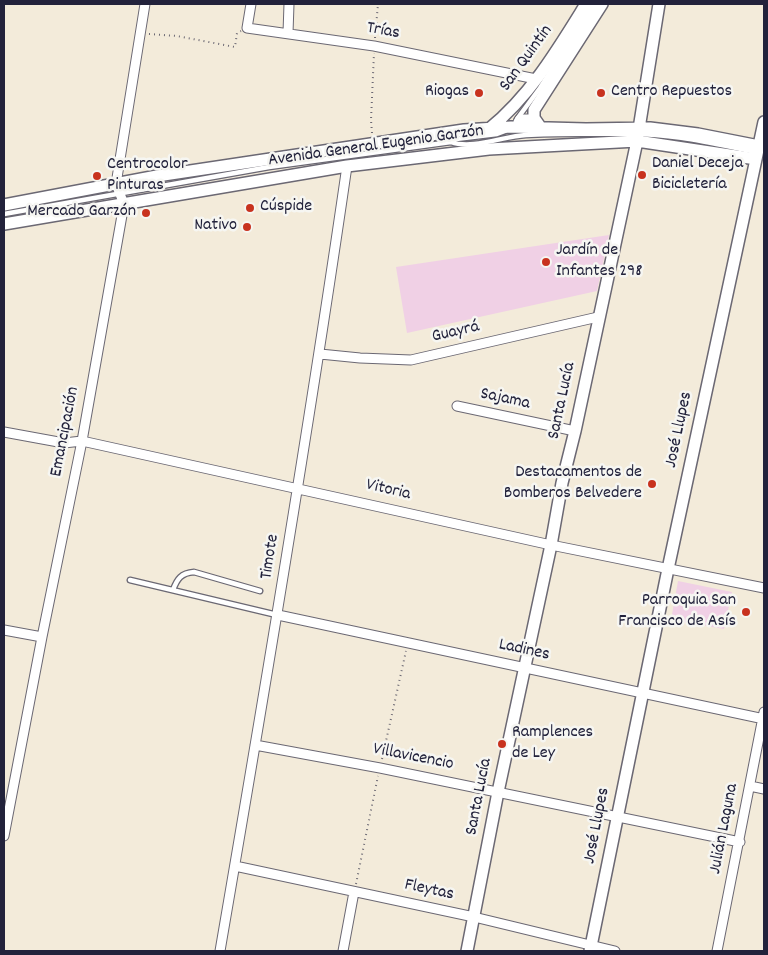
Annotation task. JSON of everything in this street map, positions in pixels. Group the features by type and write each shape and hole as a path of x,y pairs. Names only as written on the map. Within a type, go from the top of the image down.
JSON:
{"street":[{"name":"Emancipación","path":"4,836 82,441 120,194 145,4"},
{"path":"247,28 251,4"},
{"path":"288,33 290,4"},
{"name":"San Quintín","path":"489,128 508,113 536,79 550,61 586,4"},
{"name":"San Quintín","path":"541,128 534,118 534,110 602,4"},
{"name":"Santa Lucía","path":"467,951 498,792 551,545 562,483 575,431 638,134 659,4"},
{"name":"Trías","path":"247,28 374,46 536,79"},
{"name":"José Llupes","path":"591,949 642,693 760,153 764,122"},
{"name":"Avenida General Eugenio Garzón","path":"4,224 120,194 158,176 516,123 541,128 638,134 760,153"},
{"name":"Avenida General Eugenio Garzón","path":"4,205 206,188 347,166 489,148 638,134"},
{"name":"Timote","path":"220,951 278,615 320,354 347,166"},
{"name":"Guayrá","path":"320,354 411,360 598,317"},
{"name":"Sajama","path":"457,406 575,431"},
{"name":"Vitoria","path":"4,432 64,444 82,441 551,545 764,588"},
{"name":"Ladines","path":"278,615 408,644 764,717"},
{"path":"4,630 42,637"},
{"name":"Julián Laguna","path":"717,951 764,717"},
{"name":"Villavicencio","path":"256,745 380,768 740,842"},
{"path":"750,786 764,789"},
{"name":"Fleytas","path":"235,866 474,916 581,942 591,949 615,951"},
{"path":"343,951 354,892"}],"lane":[{"name":"San Quintín","path":"516,123 594,4"},
{"name":"Avenida General Eugenio Garzón","path":"4,214 269,167 497,134 508,130 516,123"},
{"name":"Avenida General Eugenio Garzón","path":"451,142 457,144 491,142 524,135 638,134"},
{"path":"173,590 180,576 194,572 260,591"},
{"path":"130,580 278,615"}],"path":[{"path":"373,143 371,120 378,4"},
{"path":"141,33 177,36 235,47 237,33 247,28"},
{"path":"354,892 408,644"}],"shaded area":[{"path":"609,235 597,291 407,333 396,267"},
{"path":"678,581 732,592 724,629 671,620"}],"place":[{"name":"Riogas","path":"479,93"},
{"name":"Centro Repuestos","path":"601,93"},
{"name":"Daniel Deceja Bicicletería","path":"642,175"},
{"name":"Centrocolor Pinturas","path":"97,176"},
{"name":"Cúspide","path":"250,208"},
{"name":"Mercado Garzón","path":"146,213"},
{"name":"Nativo","path":"247,227"},
{"name":"Jardín de Infantes 298","path":"546,262"},
{"name":"Destacamentos de Bomberos Belvedere","path":"652,484"},
{"name":"Parroquia San Francisco de Asís","path":"746,612"},
{"name":"Ramplences de Ley","path":"502,744"}]}
